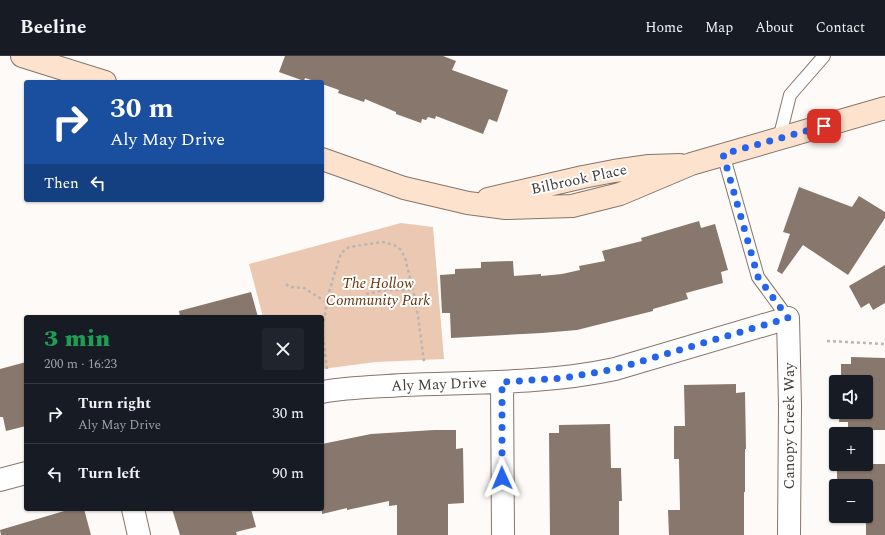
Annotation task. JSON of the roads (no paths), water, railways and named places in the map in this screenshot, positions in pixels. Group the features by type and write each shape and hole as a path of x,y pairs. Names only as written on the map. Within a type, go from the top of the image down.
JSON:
{"street":[{"path":"22,56 99,80"},
{"name":"Bilbrook Place","path":"324,160 404,188 468,203 614,171 649,166 691,164 885,108"},
{"name":"Aly May Drive","path":"324,392 354,388 564,378 615,369 788,318"},
{"name":"Canopy Creek Way","path":"788,318 790,405 789,535"},
{"path":"502,382 503,535"},
{"path":"0,480 24,474"},
{"path":"133,511 140,535"}],"lane":[{"path":"779,139 790,95 824,56"},
{"path":"723,154 758,277 788,318"}],"park label":[{"name":"The Hollow Community Park","path":"378,292"}]}
